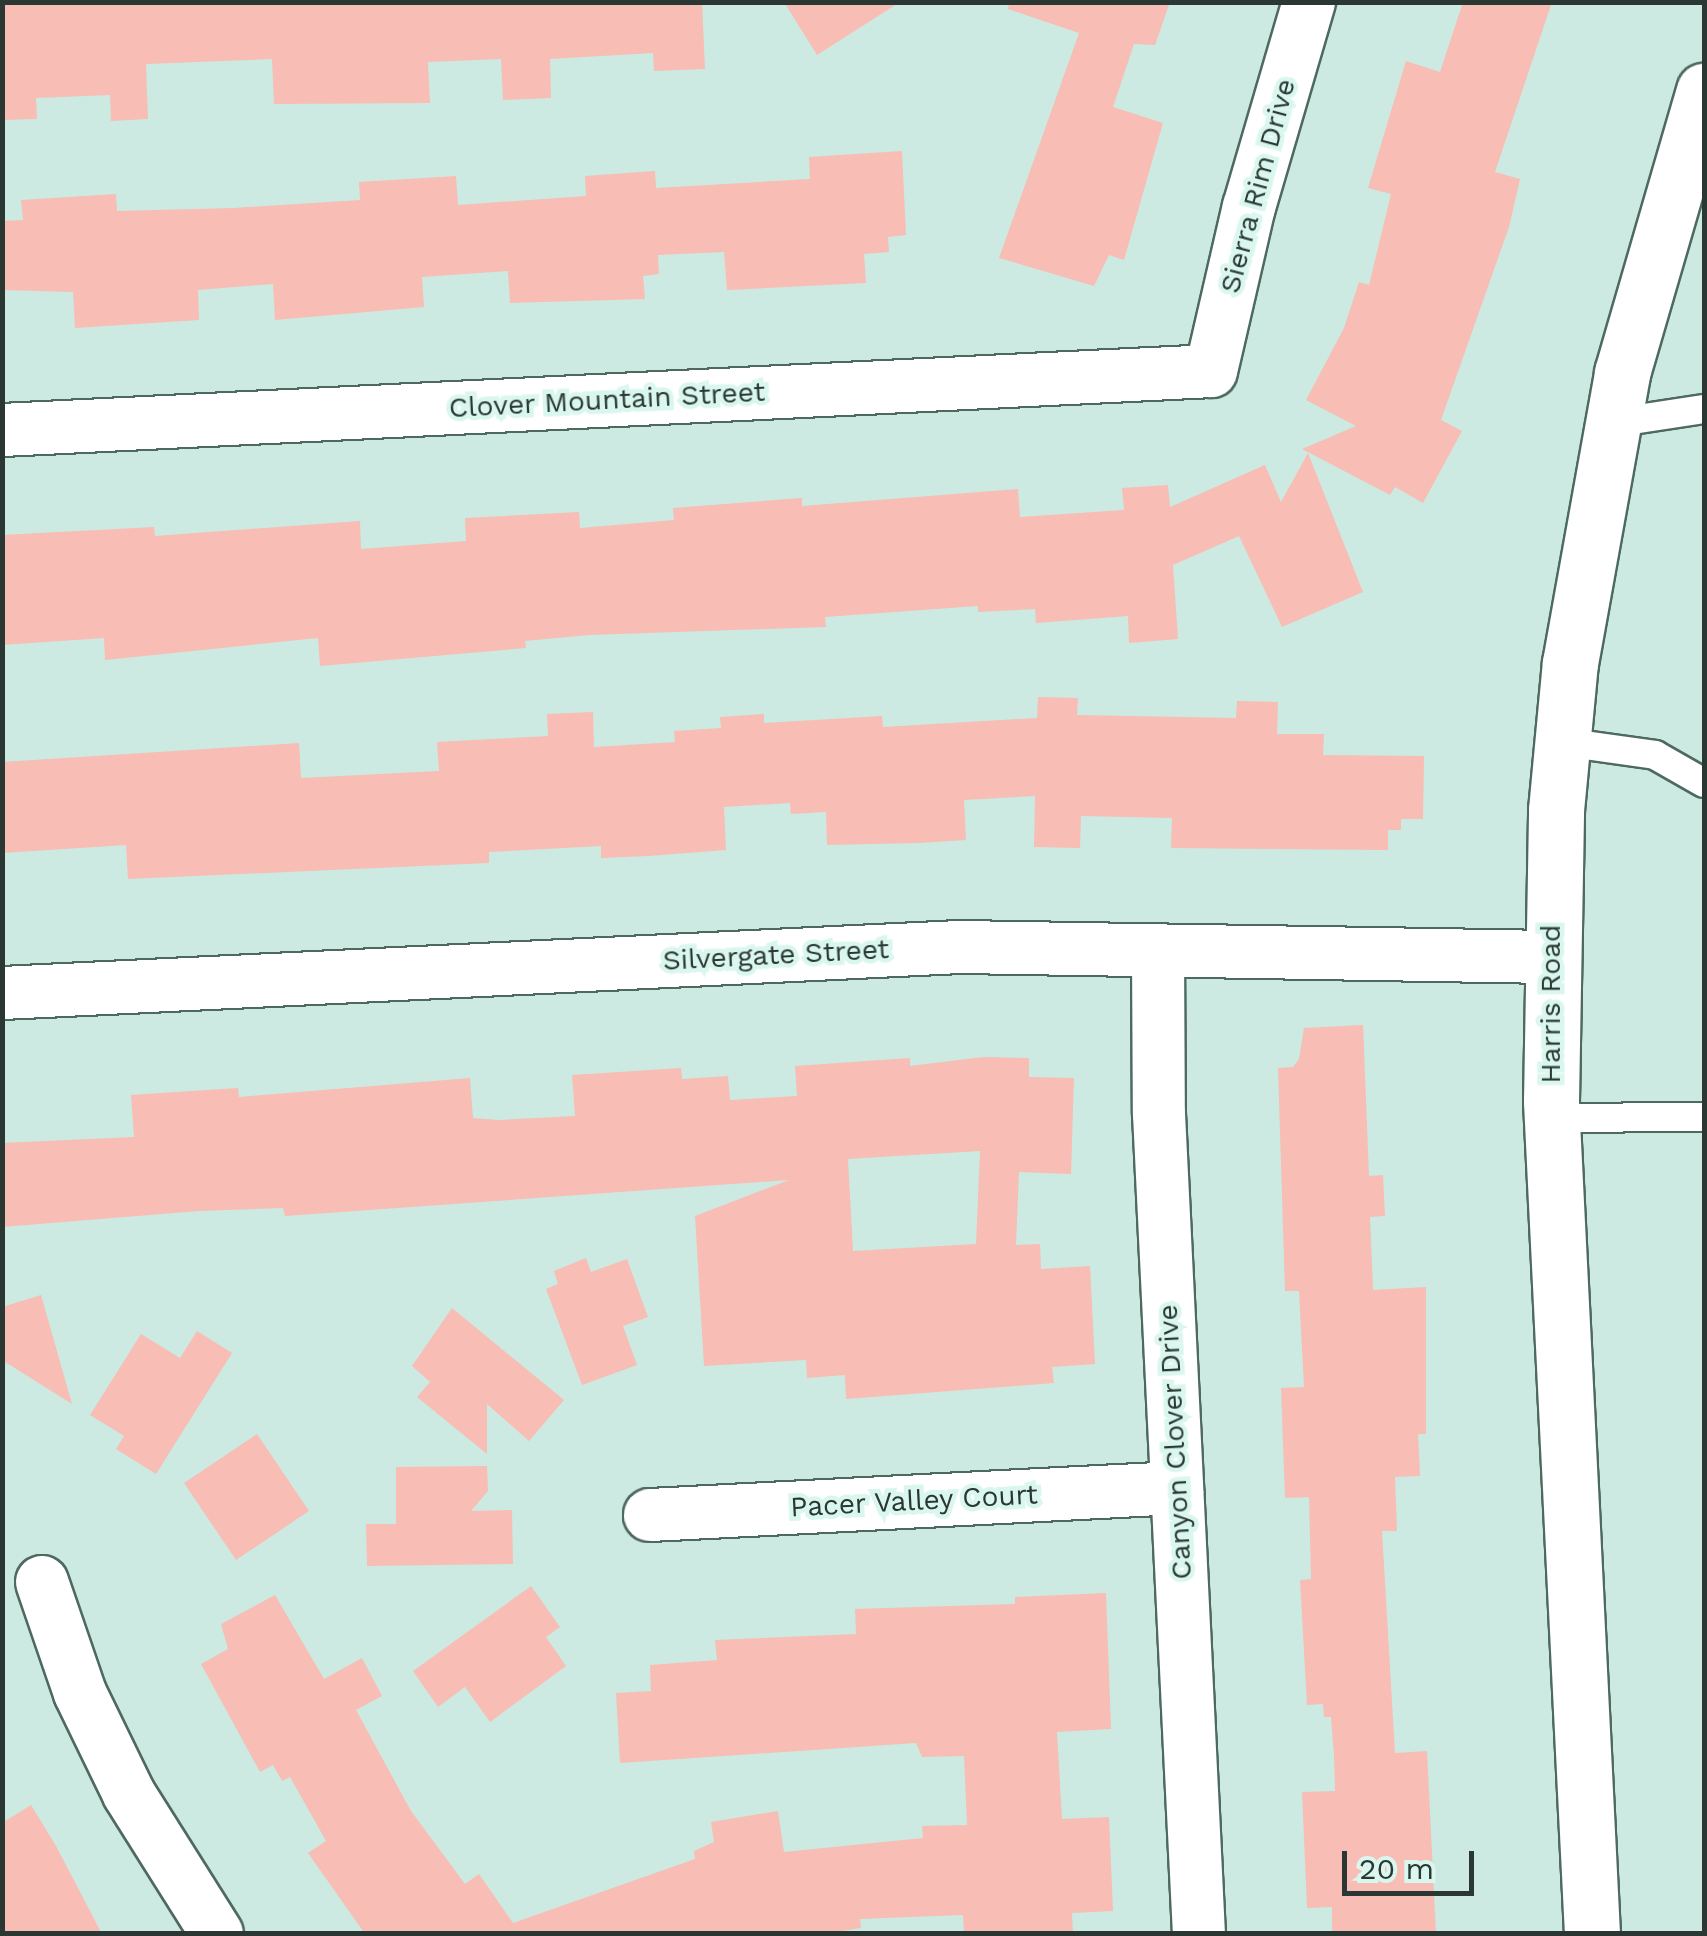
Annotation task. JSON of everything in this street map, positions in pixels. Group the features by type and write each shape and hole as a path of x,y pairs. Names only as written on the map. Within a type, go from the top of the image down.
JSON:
{"street":[{"name":"Sierra Rim Drive","path":"1211,371 1249,207 1310,2"},
{"name":"Harris Road","path":"1592,1934 1552,1118 1550,957 1562,742 1612,423 1659,231 1704,92"},
{"name":"Clover Mountain Street","path":"2,430 1211,371"},
{"name":"Silvergate Street","path":"2,992 960,946 1550,957"},
{"name":"Canyon Clover Drive","path":"1158,950 1159,1114 1199,1934"},
{"name":"Pacer Valley Court","path":"650,1514 1177,1488"},
{"path":"42,1582 80,1693 129,1794 218,1934"}],"lane":[{"path":"1612,423 1704,409"},
{"path":"1562,742 1656,756 1704,783"},
{"path":"1552,1118 1704,1117"}],"building":[{"path":"2,2 702,2 705,69 654,71 653,53 550,59 551,98 503,100 501,59 428,62 430,103 274,104 272,59 146,64 148,119 111,121 110,95 36,98 37,119 2,120"},
{"path":"784,2 900,2 817,55"},
{"path":"1009,2 1170,2 1155,45 1134,44 1113,107 1163,123 1124,260 1109,255 1094,286 999,258 1079,33 1008,9"},
{"path":"1463,2 1552,2 1495,172 1520,179 1509,227 1441,420 1462,431 1423,503 1395,487 1390,495 1302,449 1356,426 1306,400 1344,328 1359,282 1369,285 1391,194 1368,188 1406,61 1440,72"},
{"path":"902,151 906,235 888,237 889,252 864,254 866,283 727,290 724,252 658,255 659,274 643,276 645,299 510,303 508,271 422,277 424,307 275,320 273,284 198,290 199,320 75,328 73,292 2,290 2,221 23,220 21,200 116,194 117,211 233,208 360,200 359,182 456,176 458,205 586,196 585,176 655,171 656,188 810,179 809,157"},
{"path":"1308,453 1363,592 1282,627 1239,536 1173,565 1178,639 1129,643 1128,616 1036,623 1035,609 978,612 978,606 825,617 826,627 589,635 525,641 526,648 320,666 318,638 105,660 104,638 2,645 2,535 154,527 155,536 360,521 361,549 466,541 465,518 579,512 580,528 674,520 673,508 802,498 802,506 1018,489 1020,517 1124,510 1122,488 1168,485 1170,507 1265,465 1281,502"},
{"path":"1038,697 1078,698 1077,715 1236,718 1237,701 1278,702 1277,734 1324,734 1323,755 1424,756 1423,819 1401,819 1401,830 1388,830 1388,850 1171,848 1172,818 1081,816 1080,848 1034,847 1035,796 964,800 966,840 919,843 827,845 826,812 791,814 790,803 724,807 726,850 648,856 601,858 601,846 489,852 489,863 128,879 126,845 2,853 2,762 299,743 301,778 439,771 437,742 548,736 547,714 593,712 594,747 675,742 674,731 721,728 720,717 764,714 764,723 882,716 883,727 1037,718"},
{"path":"1363,1025 1369,1176 1383,1175 1385,1216 1370,1217 1373,1290 1426,1287 1426,1434 1418,1434 1420,1476 1395,1477 1397,1531 1382,1531 1395,1753 1427,1751 1436,1934 1332,1934 1332,1907 1307,1908 1302,1792 1335,1791 1334,1756 1331,1717 1324,1717 1323,1704 1307,1705 1300,1580 1311,1579 1309,1497 1285,1498 1281,1388 1304,1387 1299,1291 1285,1291 1278,1068 1293,1067 1299,1059 1304,1028"},
{"path":"983,1057 1029,1058 1029,1077 1074,1078 1071,1174 1019,1172 1016,1245 1040,1244 1041,1269 1090,1266 1095,1364 1052,1367 1054,1383 846,1399 845,1375 807,1378 806,1360 704,1366 695,1216 789,1180 285,1216 283,1208 199,1211 2,1227 2,1143 134,1137 131,1095 238,1088 239,1097 470,1078 473,1118 498,1120 575,1116 572,1075 681,1068 682,1079 728,1076 730,1100 797,1096 795,1066 910,1058 910,1066","holes":["980,1151 976,1244 853,1251 848,1159"]},
{"path":"586,1258 591,1272 627,1259 648,1317 623,1326 637,1365 582,1385 546,1289 558,1284 554,1271"},
{"path":"41,1295 72,1404 2,1360 2,1307"},
{"path":"452,1308 564,1400 529,1441 487,1404 487,1454 417,1397 430,1382 412,1366"},
{"path":"197,1331 232,1353 156,1474 116,1449 124,1436 90,1415 141,1334 180,1358"},
{"path":"257,1434 309,1511 236,1560 184,1483"},
{"path":"487,1466 488,1491 471,1511 512,1510 513,1564 367,1566 366,1524 396,1524 396,1467"},
{"path":"531,1586 560,1627 546,1637 566,1666 490,1722 465,1687 438,1707 413,1671"},
{"path":"1106,1593 1111,1729 1057,1732 1062,1819 1109,1817 1113,1911 1072,1913 1073,1934 964,1934 963,1915 860,1919 861,1928 824,1934 365,1934 308,1853 326,1841 290,1777 282,1781 273,1765 260,1772 201,1664 228,1649 221,1624 275,1595 324,1679 362,1658 382,1696 356,1710 411,1811 465,1884 479,1874 513,1923 695,1859 694,1851 714,1842 711,1822 778,1811 784,1852 923,1838 922,1826 967,1825 964,1756 922,1757 916,1743 620,1763 616,1693 651,1691 650,1665 717,1660 715,1640 856,1634 855,1609 1015,1604 1015,1597"},
{"path":"31,1805 102,1934 2,1934 2,1823"}]}
